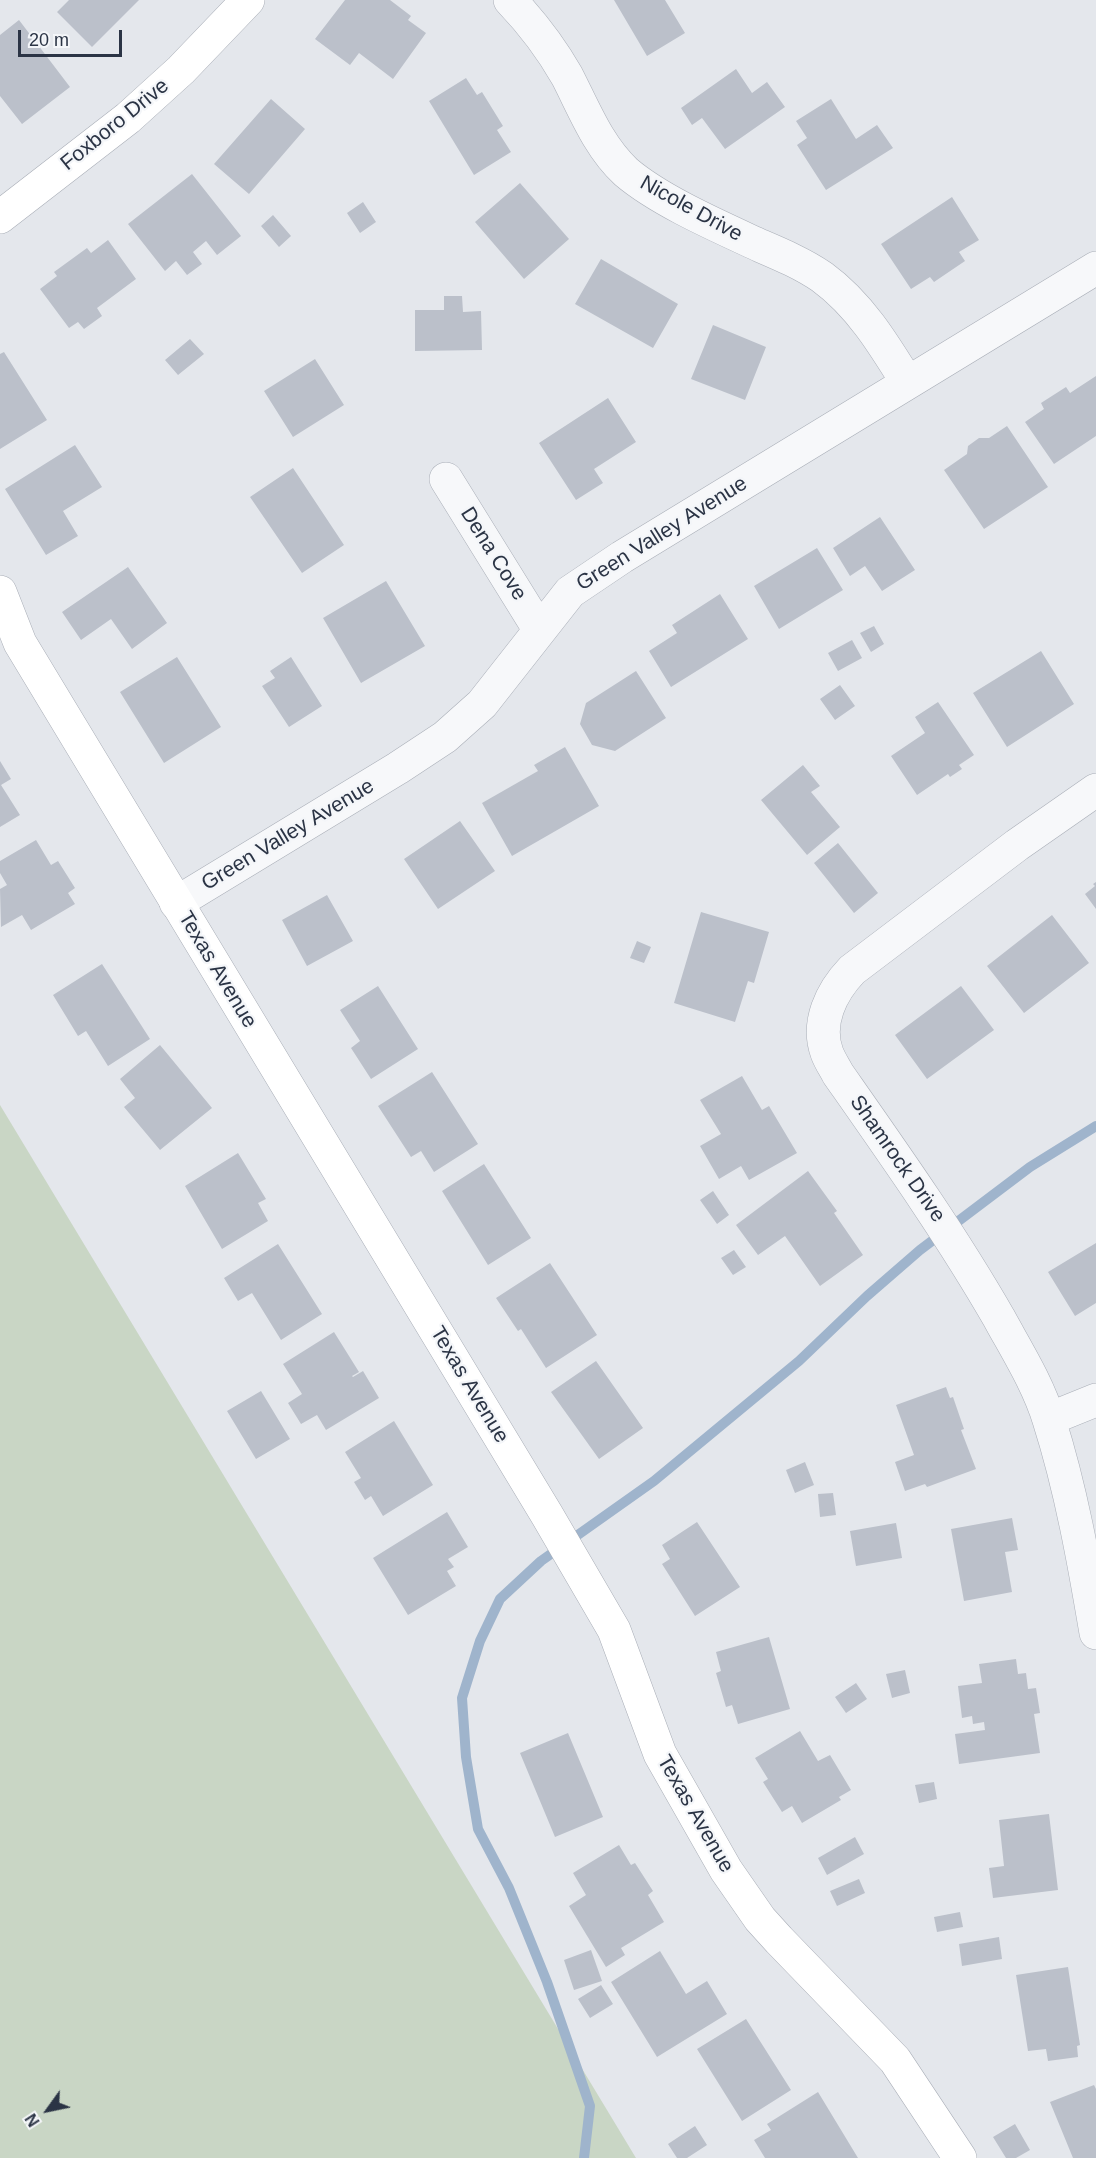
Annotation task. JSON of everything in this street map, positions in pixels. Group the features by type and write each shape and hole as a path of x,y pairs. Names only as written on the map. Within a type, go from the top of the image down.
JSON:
{"street":[{"name":"Foxboro Drive","path":"0,217 128,118 181,70 248,0"},
{"name":"Nicole Drive","path":"510,0 533,24 545,41 608,152 624,170 639,183 675,203 789,258 820,276 836,288 881,338 907,382"},
{"name":"Green Valley Avenue","path":"176,903 445,737 482,704 570,592 622,557 1096,268"},
{"name":"Dena Cove","path":"446,479 539,629"},
{"name":"Texas Avenue","path":"0,592 20,644 568,1550 614,1630 660,1754 726,1870 760,1919 895,2060 960,2158"},
{"name":"Shamrock Drive","path":"1096,790 1017,845 852,970 841,982 828,1006 823,1033 827,1054 838,1074 947,1230 1029,1371 1049,1419 1075,1518 1096,1633"},
{"path":"1049,1419 1096,1400"}],"green space":[{"path":"0,1105 636,2158 0,2158"}],"building":[{"path":"69,0 139,0 92,47 57,12"},
{"path":"345,0 390,0 411,16 408,20 426,33 393,79 359,53 350,65 315,39"},
{"path":"614,0 665,0 685,33 647,56"},
{"path":"19,20 70,87 22,124 0,96 0,35"},
{"path":"736,69 752,93 767,82 785,107 725,149 702,118 692,125 681,108"},
{"path":"466,78 477,95 482,92 503,126 497,130 511,152 474,175 429,101"},
{"path":"271,99 305,129 249,194 214,164"},
{"path":"831,99 856,139 877,125 893,148 826,190 797,145 807,138 796,121"},
{"path":"192,174 241,236 217,255 206,241 193,252 202,264 187,275 176,261 165,271 128,224"},
{"path":"520,183 569,239 524,279 475,222"},
{"path":"952,197 979,240 959,252 965,261 934,282 930,277 911,289 881,244"},
{"path":"363,202 376,222 360,233 347,213"},
{"path":"273,215 291,236 279,247 261,226"},
{"path":"108,240 136,279 97,308 102,316 84,329 78,322 69,328 40,289 57,276 54,272 87,248 91,253"},
{"path":"601,259 678,304 653,348 575,304"},
{"path":"444,296 462,296 463,312 481,311 482,350 415,351 415,310 444,310"},
{"path":"713,325 766,347 745,400 691,379"},
{"path":"190,339 204,354 178,375 165,360"},
{"path":"4,352 47,420 0,449 0,354"},
{"path":"315,359 344,405 293,437 264,391"},
{"path":"1096,376 1096,436 1054,464 1025,422 1044,409 1041,403 1066,387 1070,393"},
{"path":"608,398 636,442 594,469 603,483 576,500 539,443"},
{"path":"1007,426 1048,487 984,529 944,470 967,454 968,446 979,438 989,438"},
{"path":"75,445 102,487 63,511 78,536 46,555 5,489"},
{"path":"293,468 344,545 302,573 250,497"},
{"path":"880,517 915,570 882,591 865,566 850,576 833,548"},
{"path":"817,548 843,590 779,629 754,586"},
{"path":"128,567 167,623 132,649 111,619 81,640 62,612"},
{"path":"386,581 425,646 361,683 323,618"},
{"path":"720,594 748,639 671,687 649,651 677,633 672,625"},
{"path":"874,626 884,644 871,652 860,633"},
{"path":"852,640 862,658 838,671 828,653"},
{"path":"1041,651 1074,704 1007,747 973,693"},
{"path":"177,657 221,727 164,763 120,692"},
{"path":"291,657 322,706 289,727 262,686 275,678 270,671"},
{"path":"636,671 666,718 615,751 592,745 580,724 586,703"},
{"path":"840,685 855,706 835,720 820,699"},
{"path":"938,702 974,755 959,765 962,769 950,777 948,774 917,795 891,756 925,733 915,717"},
{"path":"565,747 599,806 512,856 482,803 538,771 534,765"},
{"path":"0,761 11,779 1,785 20,815 0,827"},
{"path":"803,765 820,786 811,792 840,827 807,855 761,800"},
{"path":"460,821 495,871 438,909 404,859"},
{"path":"36,840 51,865 58,861 75,888 68,893 75,904 31,930 22,915 1,927 0,889 7,885 0,873 0,861"},
{"path":"838,843 878,893 854,913 814,863"},
{"path":"1096,882 1096,909 1085,894 1095,886 1093,884"},
{"path":"327,895 353,941 307,966 282,920"},
{"path":"701,912 769,932 754,983 748,981 735,1022 674,1003"},
{"path":"1052,915 1089,963 1024,1013 987,966"},
{"path":"637,941 651,947 644,963 630,958"},
{"path":"102,964 150,1039 108,1066 86,1031 78,1036 53,995"},
{"path":"378,986 418,1049 371,1079 351,1048 360,1041 340,1010"},
{"path":"961,986 994,1030 927,1079 895,1035"},
{"path":"160,1045 212,1108 160,1150 124,1107 135,1098 120,1079"},
{"path":"432,1072 478,1144 434,1172 421,1151 411,1157 378,1106"},
{"path":"742,1076 762,1110 769,1106 797,1153 749,1180 741,1166 719,1179 700,1146 721,1134 700,1100"},
{"path":"238,1153 266,1199 258,1203 268,1221 222,1249 185,1186"},
{"path":"484,1164 531,1238 488,1265 442,1191"},
{"path":"808,1171 837,1211 834,1213 863,1255 820,1286 785,1236 758,1255 736,1225"},
{"path":"713,1191 729,1215 717,1224 700,1200"},
{"path":"1096,1243 1096,1303 1075,1316 1048,1272"},
{"path":"278,1244 322,1314 281,1340 252,1293 238,1301 224,1278"},
{"path":"734,1250 746,1267 733,1275 721,1258"},
{"path":"550,1263 597,1335 546,1368 521,1329 518,1331 496,1298"},
{"path":"334,1332 359,1372 352,1376 363,1371 379,1398 326,1430 317,1415 301,1424 288,1403 302,1394 283,1364"},
{"path":"596,1361 643,1428 599,1459 551,1392"},
{"path":"946,1387 950,1398 953,1397 964,1429 961,1430 976,1469 927,1487 925,1484 905,1491 895,1462 914,1455 896,1405"},
{"path":"261,1391 290,1439 256,1459 227,1411"},
{"path":"394,1421 433,1485 383,1516 371,1496 365,1500 354,1482 361,1478 345,1452"},
{"path":"805,1462 814,1485 795,1493 786,1470"},
{"path":"833,1493 836,1515 820,1517 818,1494"},
{"path":"447,1512 468,1547 448,1559 454,1567 447,1571 456,1586 408,1615 373,1558"},
{"path":"1012,1518 1018,1550 1005,1552 1012,1592 964,1601 951,1529"},
{"path":"697,1522 740,1587 695,1616 662,1564 670,1559 662,1545"},
{"path":"896,1523 902,1558 856,1566 850,1531"},
{"path":"769,1637 790,1709 738,1724 732,1705 726,1707 716,1673 721,1671 716,1652"},
{"path":"1016,1659 1018,1674 1026,1673 1028,1689 1036,1688 1040,1713 1034,1714 1040,1753 959,1764 955,1734 985,1730 984,1722 973,1724 972,1716 962,1718 958,1686 982,1683 979,1664"},
{"path":"905,1670 910,1693 892,1698 886,1674"},
{"path":"856,1683 867,1699 846,1713 835,1697"},
{"path":"800,1731 818,1761 830,1755 851,1790 839,1797 841,1800 802,1823 792,1806 782,1812 763,1782 768,1779 755,1758"},
{"path":"568,1733 603,1817 555,1837 520,1753"},
{"path":"934,1782 937,1799 919,1803 915,1785"},
{"path":"1049,1814 1058,1890 993,1898 989,1868 1004,1866 999,1820"},
{"path":"855,1837 864,1854 827,1875 818,1858"},
{"path":"619,1845 631,1865 635,1863 653,1891 648,1895 664,1922 621,1948 625,1955 606,1967 569,1906 586,1895 573,1873"},
{"path":"859,1879 865,1893 837,1906 830,1891"},
{"path":"960,1912 963,1927 937,1932 934,1917"},
{"path":"999,1937 1002,1959 962,1966 959,1944"},
{"path":"591,1950 602,1981 574,1990 564,1960"},
{"path":"660,1951 686,1994 707,1981 727,2014 657,2057 611,1982"},
{"path":"1068,1967 1080,2045 1077,2046 1078,2057 1048,2061 1046,2049 1028,2051 1016,1975"},
{"path":"601,1985 613,2004 590,2018 578,1999"},
{"path":"746,2019 791,2090 742,2121 697,2049"},
{"path":"1094,2085 1096,2089 1096,2158 1073,2158 1050,2102"},
{"path":"818,2092 858,2158 765,2158 754,2140 771,2130 767,2124"},
{"path":"1015,2124 1030,2150 1016,2158 1006,2158 993,2137"},
{"path":"695,2126 707,2145 687,2158 677,2158 668,2144"}],"waterway":[{"path":"584,2158 590,2106 547,1982 509,1888 478,1829 466,1757 462,1698 480,1641 500,1599 541,1561 654,1481 799,1361 867,1296 920,1250 1030,1167 1096,1126"}]}
